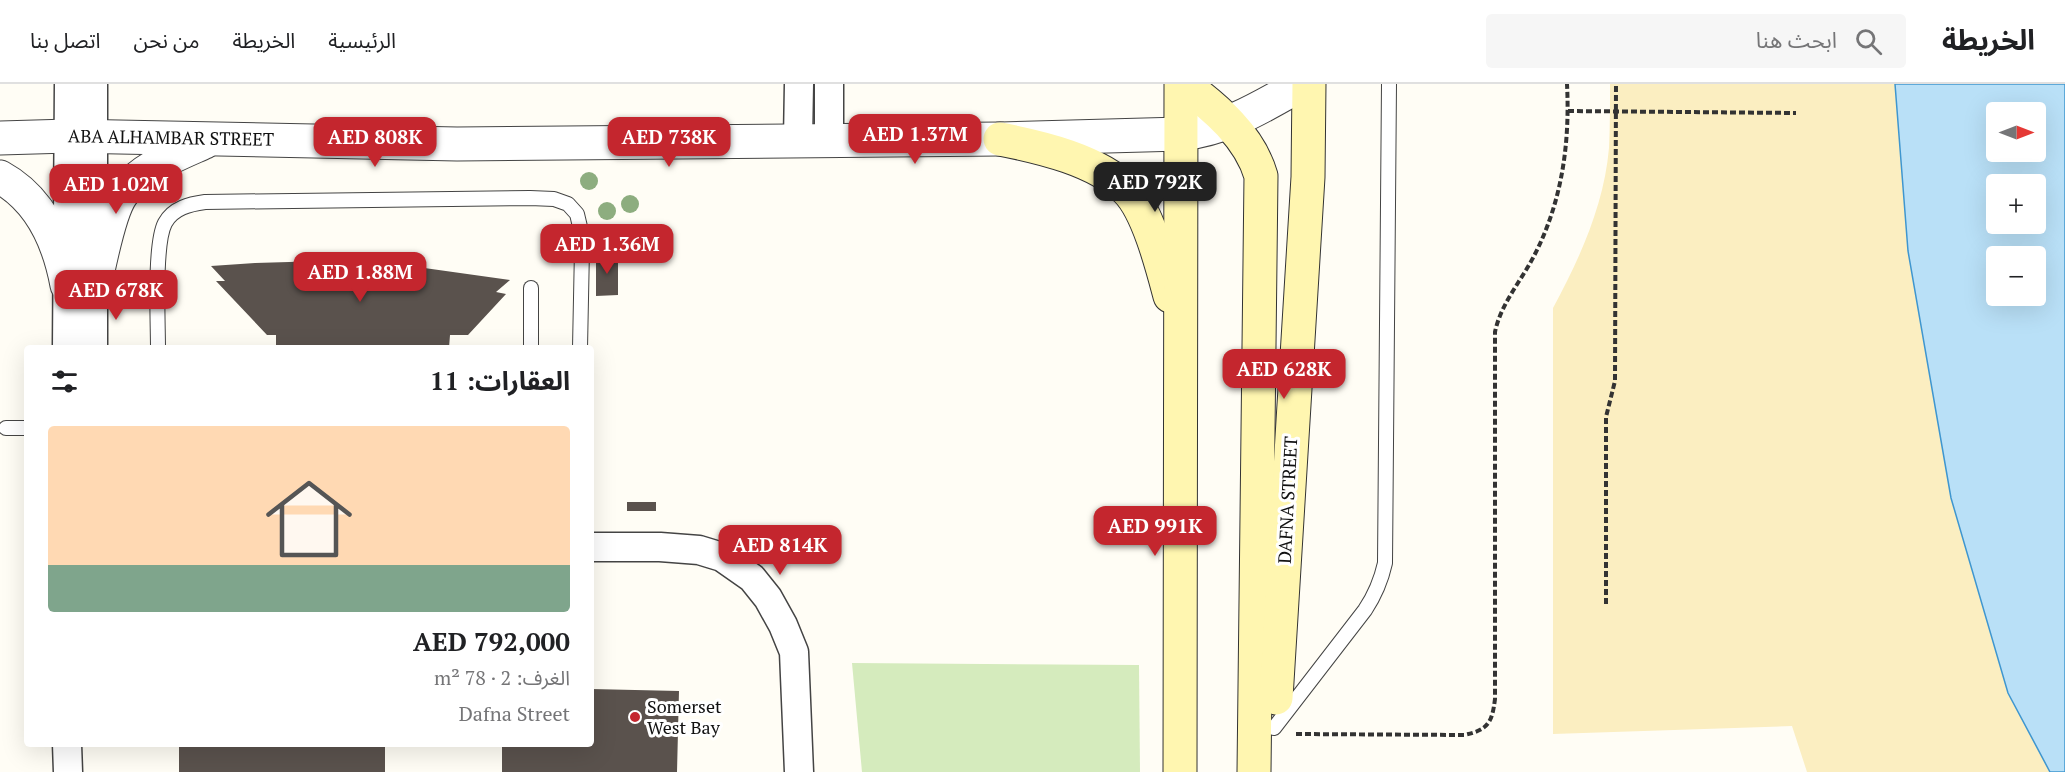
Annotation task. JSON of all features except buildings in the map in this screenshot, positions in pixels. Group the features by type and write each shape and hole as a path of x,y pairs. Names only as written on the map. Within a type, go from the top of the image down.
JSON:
{"main road":[{"path":"1182,84 1228,123 1255,156 1261,176 1254,772"},
{"path":"1180,772 1182,84"},
{"name":"DAFNA STREET","path":"1272,772 1308,177 1309,84"},
{"path":"1000,139 1055,152 1095,168 1110,176 1128,191 1142,214 1153,242 1174,309 1180,341"}],"street":[{"path":"69,84 81,137"},
{"path":"68,345 80,289 81,137 93,84"},
{"path":"799,84 814,141"},
{"path":"814,141 829,84"},
{"name":"ABA ALHAMBAR STREET","path":"0,138 81,137 457,144 1000,139 1181,134 1200,132 1248,115 1302,84"},
{"path":"80,289 104,245 121,195 136,180 166,160 213,139"},
{"path":"0,177 11,183 45,221 63,262 80,289 92,345"},
{"path":"594,547 660,547 699,550 722,557 752,578 768,598 783,625 794,652 799,772"},
{"path":"67,747 68,772"}],"lane":[{"path":"1274,731 1365,610 1378,588 1385,564 1389,84"},
{"path":"158,345 159,246 165,223 174,212 189,204 530,198 554,199 568,204 577,214 581,240 580,345"},
{"path":"531,288 531,345"},
{"path":"6,428 24,428"}],"path":[{"path":"1274,731 1464,735 1476,733 1486,727 1492,716 1495,699 1495,332 1501,311 1536,253 1549,222 1560,184 1566,147 1567,84"},
{"path":"1606,604 1606,417 1615,381 1616,84"},
{"path":"1568,111 1796,113"}],"green space":[{"path":"852,663 1139,665 1140,772 862,772"}],"sand":[{"path":"1610,84 1895,84 1908,251 1951,498 2008,693 2050,772 1807,772 1792,726 1553,734 1553,308 1589,231 1602,190 1609,148"}],"water":[{"path":"1895,84 2065,84 2065,772 2050,772 2008,693 1951,498 1908,251"}],"place":[{"name":"Somerset West Bay","path":"635,717"}]}
